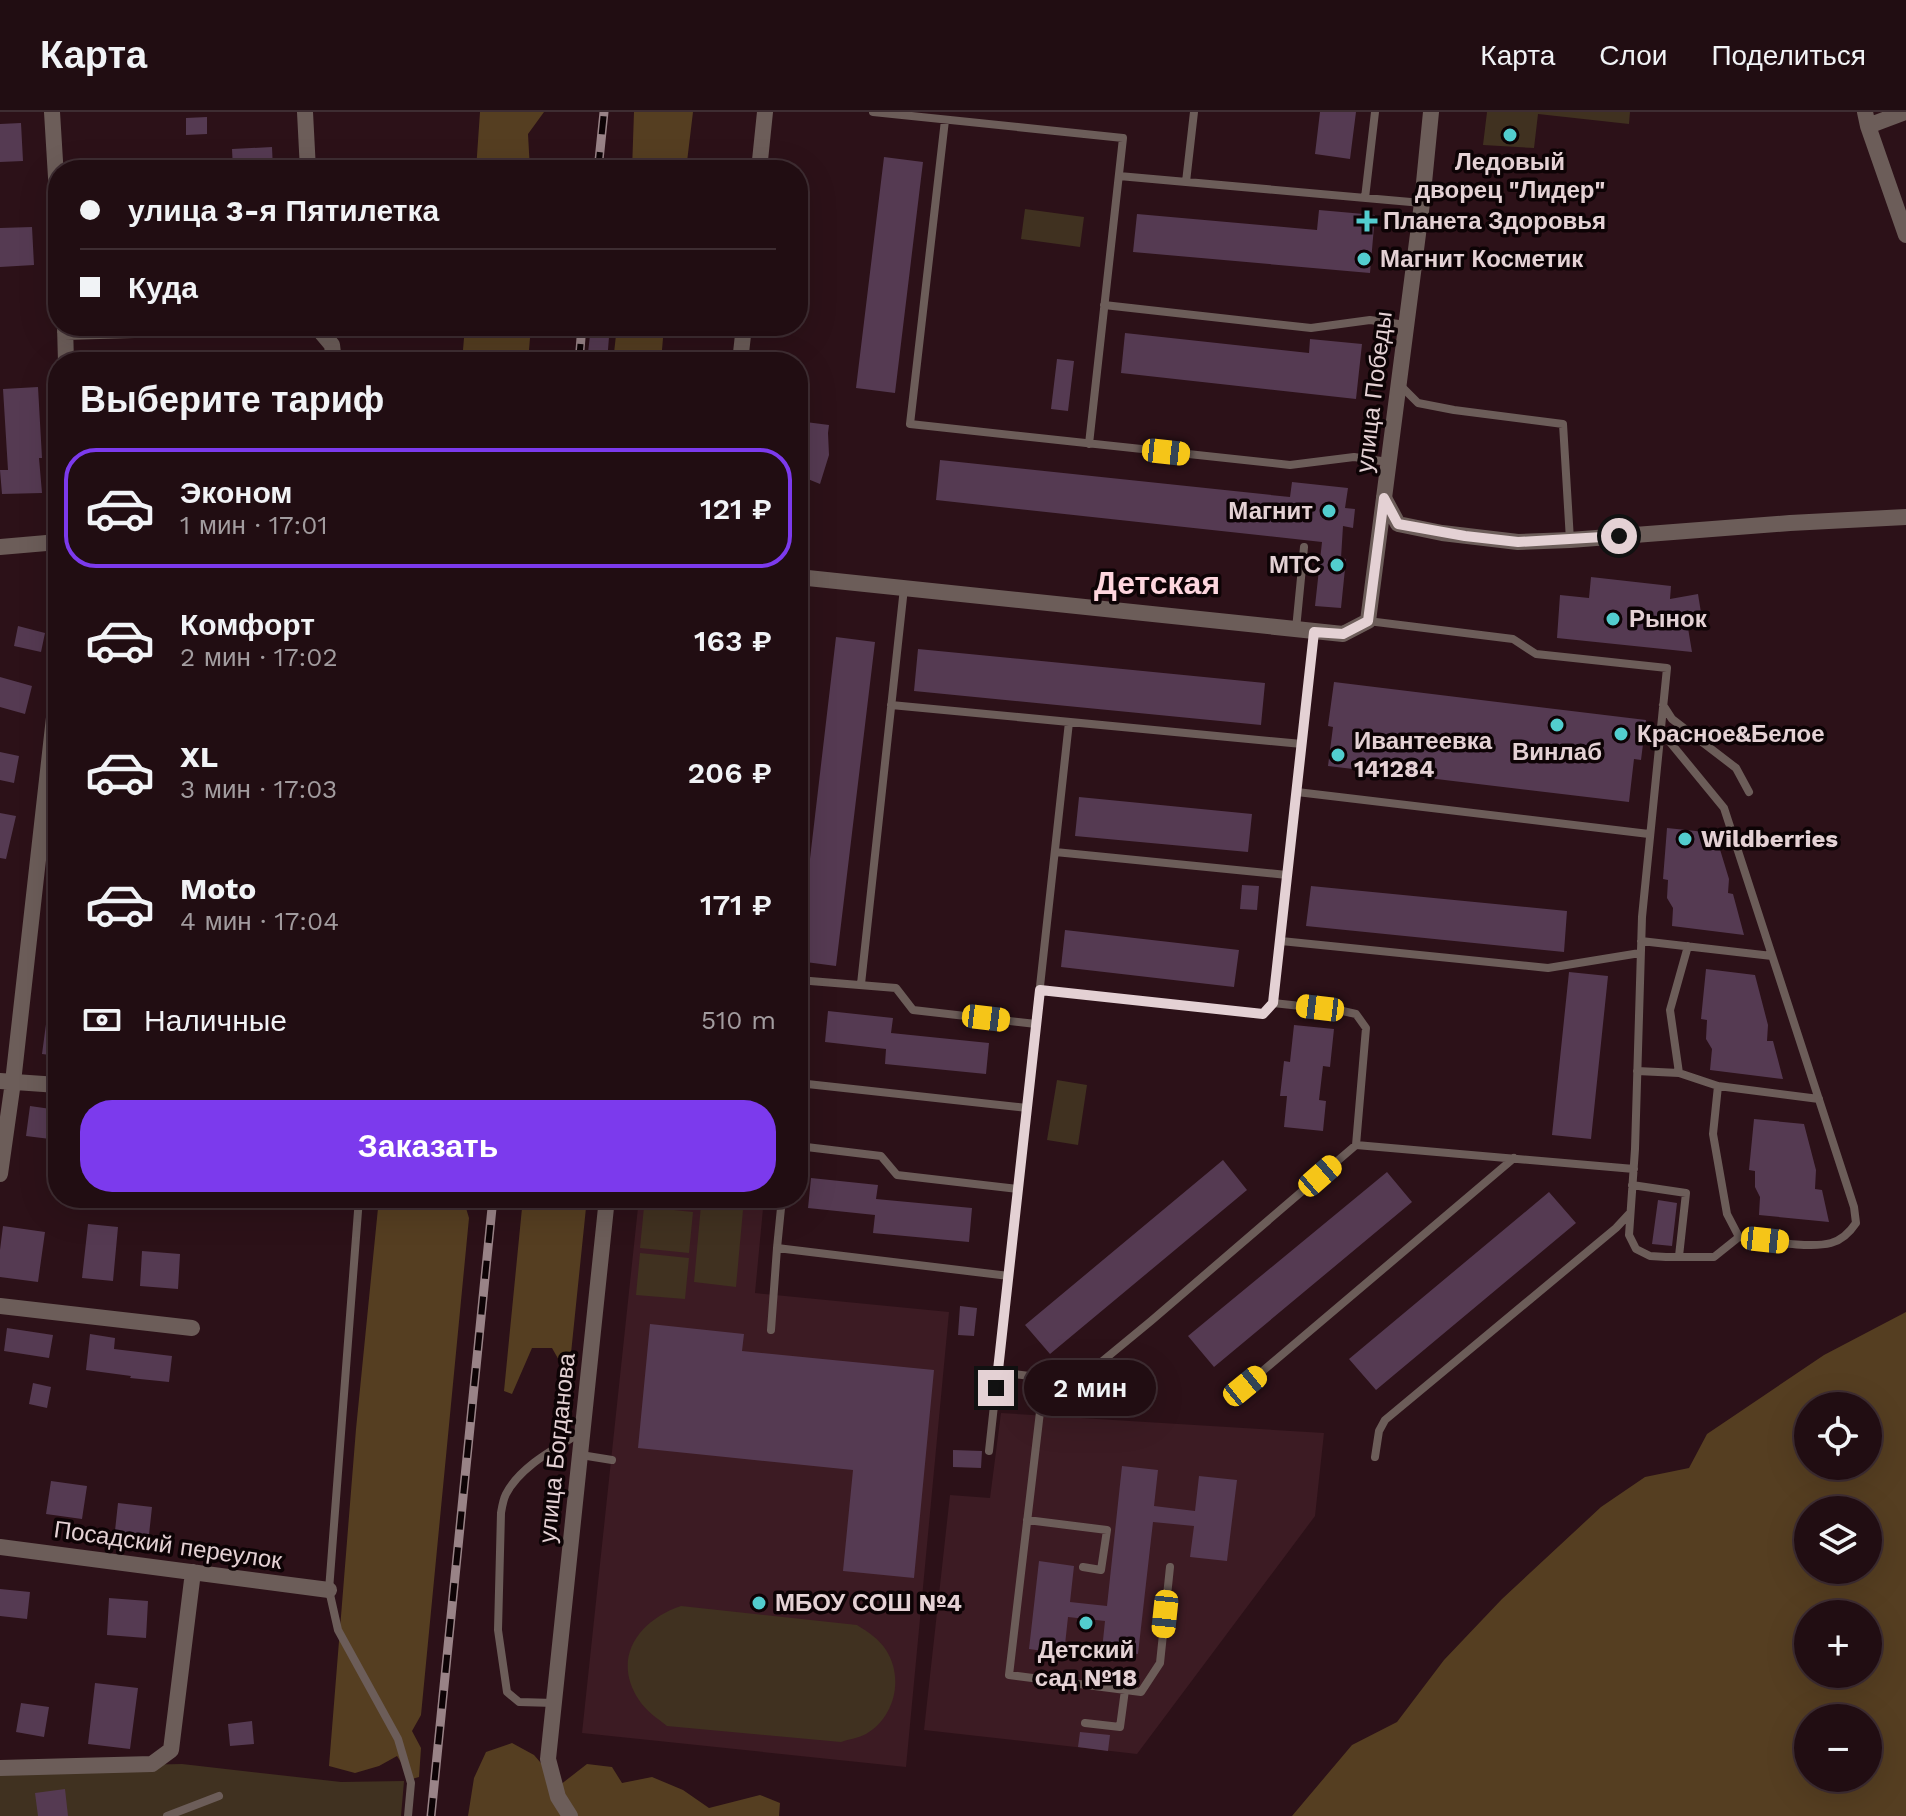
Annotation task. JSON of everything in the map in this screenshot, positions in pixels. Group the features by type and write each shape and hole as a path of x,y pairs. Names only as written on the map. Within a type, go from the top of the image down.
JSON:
{"street":[{"path":"52,112 55,160"},
{"path":"305,112 307,160"},
{"path":"757,160 765,112"},
{"name":"улица Победы","path":"1368,621 1431,112"},
{"path":"1905,112 1866,119 1906,235"},
{"path":"1384,498 1398,524 1488,540 1518,542 1906,517"},
{"path":"0,547 48,543"},
{"path":"808,578 1314,632 1343,634 1368,621"},
{"path":"0,1174 7,1082 48,760"},
{"path":"7,1082 48,1084"},
{"name":"улица Богданова","path":"570,1816 558,1797 548,1759 606,1208"},
{"path":"0,1306 192,1328"},
{"name":"Посадский переулок","path":"0,1547 329,1590"},
{"path":"0,1768 152,1764 171,1750 193,1572"}],"lane":[{"path":"873,112 1123,138 1089,444"},
{"path":"1186,182 1194,112"},
{"path":"1365,198 1375,112"},
{"path":"945,120 910,424 1290,465 1354,457 1389,462"},
{"path":"1119,176 1422,203"},
{"path":"1104,305 1311,328 1370,320 1407,325"},
{"path":"1399,384 1418,403 1563,424 1570,540"},
{"path":"1296,630 1304,547"},
{"path":"861,984 904,588"},
{"path":"1368,621 1513,639 1536,654 1667,668 1662,705 1649,834 1640,953 1634,1169 1629,1235 1636,1249 1650,1256 1714,1257 1739,1237 1815,1245 1834,1243 1850,1232 1856,1223 1854,1207 1724,808 1660,730"},
{"path":"1040,990 1263,1014 1273,1003 1314,632"},
{"path":"891,705 1302,744"},
{"path":"1662,705 1672,719 1736,768 1749,792"},
{"path":"989,1451 1069,722"},
{"path":"1297,792 1649,834"},
{"path":"1055,852 1287,875"},
{"path":"1281,941 1548,968 1640,953"},
{"path":"1641,941 1772,956"},
{"path":"1679,1073 1670,1010 1688,946"},
{"path":"808,981 896,988 913,1010 1036,1024"},
{"path":"998,1372 1077,1382 1356,1145 1366,1028 1356,1014 1273,1003"},
{"path":"1637,1071 1679,1073 1718,1086 1819,1099"},
{"path":"808,1084 1027,1108"},
{"path":"1718,1086 1713,1134 1727,1214 1739,1237"},
{"path":"1356,1145 1634,1169"},
{"path":"808,1147 881,1156 897,1175 1018,1189"},
{"path":"1245,1386 1514,1158"},
{"path":"1632,1185 1686,1193 1679,1256"},
{"path":"358,1208 329,1590 338,1630 398,1739 411,1783 408,1816"},
{"path":"771,1330 781,1208"},
{"path":"1375,1457 1379,1431 1385,1420 1616,1228 1630,1213"},
{"path":"777,1248 1009,1276"},
{"path":"1044,1378 1009,1675 1141,1692 1160,1663 1170,1567"},
{"path":"554,1703 519,1702 507,1692 498,1630 501,1513 505,1496 517,1479 539,1460 583,1431"},
{"path":"581,1455 612,1460"},
{"path":"1027,1520 1107,1530 1101,1570 1083,1567"},
{"path":"1085,1723 1120,1727 1125,1690"},
{"path":"167,1816 219,1796"},
{"path":"556,1816 558,1797"}],"shaded area":[{"path":"480,112 544,112 528,134 529,160 477,160"},
{"path":"634,112 693,112 687,160 632,160"},
{"name":"Ледовый дворец \"Лидер\"","path":"1487,112 1630,112 1629,124 1538,114 1534,148 1483,145"},
{"path":"1025,209 1084,217 1080,247 1021,239"},
{"path":"464,336 530,336 529,352 463,352"},
{"path":"616,336 663,336 662,352 614,352"},
{"path":"1057,1080 1087,1085 1078,1145 1047,1140"},
{"path":"378,1208 466,1208 469,1218 421,1715 412,1731 421,1748 419,1777 412,1779 397,1756 379,1766 355,1773 329,1766 356,1429"},
{"path":"522,1208 586,1208 570,1363 560,1362 552,1348 532,1348 512,1394 504,1391"},
{"name":"МБОУ СОШ №4","path":"638,1208 763,1208 755,1293 949,1312 906,1767 582,1733"},
{"path":"644,1208 693,1212 689,1253 640,1248"},
{"path":"701,1208 749,1208 743,1210 736,1287 694,1282"},
{"path":"640,1253 689,1258 685,1299 636,1295"},
{"path":"1906,1312 1906,1816 1292,1816 1352,1745 1397,1722 1444,1660 1502,1599 1601,1507 1645,1477 1689,1468 1707,1434 1824,1355"},
{"name":"Детский сад №18","path":"1001,1413 1324,1433 1315,1516 1137,1754 924,1730 950,1495 990,1498"},
{"path":"681,1606 857,1625 880,1642 891,1661 895,1684 890,1707 876,1727 860,1737 841,1742 667,1726 639,1700 631,1684 629,1655 642,1631 666,1612"},
{"path":"512,1743 534,1755 560,1785 587,1764 612,1767 622,1783 652,1777 683,1790 709,1808 760,1795 780,1803 779,1816 468,1816 474,1778 486,1752"},
{"path":"182,1764 341,1782 404,1781 401,1816 0,1816 0,1768"}],"building":[{"path":"1320,112 1356,112 1350,159 1315,154"},
{"path":"207,117 207,134 186,135 186,118"},
{"path":"21,123 23,161 0,162 0,124"},
{"path":"272,147 273,160 233,160 232,149"},
{"path":"884,157 923,162 895,393 856,388"},
{"path":"1319,210 1375,215 1370,273 1133,252 1137,214 1317,230"},
{"path":"32,227 34,265 0,267 0,228"},
{"path":"1125,333 1309,353 1310,339 1362,344 1356,399 1121,373"},
{"path":"590,336 609,337 608,352 588,352"},
{"path":"1057,359 1074,361 1068,411 1051,409"},
{"path":"38,387 42,493 2,494 0,470 8,470 3,389"},
{"path":"808,422 829,425 829,455 820,484 808,479"},
{"path":"940,460 1290,497 1292,482 1348,488 1345,508 1355,509 1353,528 1343,526 1341,558 1346,559 1341,608 1315,606 1322,542 936,500"},
{"name":"Рынок","path":"1591,577 1671,586 1670,599 1698,594 1703,625 1688,628 1692,652 1557,638 1560,595 1589,598"},
{"path":"18,626 45,633 41,652 14,646"},
{"path":"836,637 875,642 836,966 808,962 808,876"},
{"path":"918,649 1265,683 1261,725 914,691"},
{"path":"0,677 32,686 25,714 0,707"},
{"path":"1334,682 1646,720 1641,760 1634,759 1629,802 1328,766 1333,727 1328,726"},
{"path":"0,752 19,756 14,783 0,780"},
{"path":"1079,797 1252,814 1248,852 1075,836"},
{"path":"0,813 16,816 6,859 0,858"},
{"path":"1667,828 1715,833 1729,879 1728,893 1733,894 1744,935 1672,926 1673,908 1667,898 1668,880 1663,879"},
{"path":"1242,885 1259,886 1257,910 1240,909"},
{"path":"1311,886 1567,911 1564,952 1306,926"},
{"path":"1065,930 1239,950 1234,987 1061,967"},
{"path":"1706,969 1755,975 1768,1025 1767,1041 1773,1041 1783,1079 1710,1070 1712,1049 1706,1039 1707,1020 1701,1019"},
{"path":"1569,972 1608,976 1591,1139 1552,1135"},
{"path":"48,1009 48,1055 42,1054"},
{"path":"828,1011 893,1018 891,1033 989,1043 986,1074 885,1064 886,1049 825,1042"},
{"path":"1294,1025 1334,1029 1330,1067 1323,1066 1319,1100 1326,1101 1323,1131 1284,1127 1287,1096 1280,1096 1284,1061 1290,1062"},
{"path":"30,1106 48,1109 48,1139 26,1136"},
{"path":"1754,1119 1804,1124 1816,1170 1815,1189 1822,1190 1829,1222 1759,1215 1760,1197 1755,1187 1755,1171 1749,1170"},
{"path":"1223,1160 1247,1190 1050,1354 1025,1325"},
{"path":"1387,1172 1412,1202 1214,1367 1188,1336"},
{"path":"811,1178 878,1185 876,1199 972,1208 969,1242 873,1233 875,1215 808,1208"},
{"path":"1549,1192 1576,1223 1376,1390 1349,1359"},
{"path":"1658,1200 1677,1203 1672,1246 1652,1244"},
{"path":"88,1224 118,1227 113,1281 82,1278"},
{"path":"3,1226 45,1232 38,1282 0,1277"},
{"path":"142,1251 180,1254 178,1289 140,1286"},
{"path":"960,1306 977,1308 974,1336 958,1335"},
{"path":"650,1324 744,1334 742,1351 934,1370 914,1578 843,1571 853,1470 638,1448"},
{"path":"7,1328 53,1335 49,1358 4,1351"},
{"path":"90,1334 115,1338 114,1349 172,1356 169,1382 86,1370"},
{"path":"33,1383 51,1387 47,1408 29,1404"},
{"path":"953,1450 982,1451 981,1468 953,1467"},
{"path":"1122,1466 1158,1470 1154,1506 1195,1511 1199,1476 1237,1480 1227,1561 1190,1557 1194,1526 1153,1522 1138,1654 1102,1650 1105,1621 1068,1617 1064,1654 1029,1649 1039,1561 1074,1566 1070,1602 1107,1606"},
{"path":"51,1481 87,1486 82,1519 46,1514"},
{"path":"118,1503 152,1507 148,1544 114,1540"},
{"path":"0,1589 30,1592 27,1619 0,1616"},
{"path":"109,1598 148,1601 146,1638 107,1635"},
{"path":"95,1683 138,1688 130,1749 88,1744"},
{"path":"21,1703 49,1707 44,1737 16,1732"},
{"path":"252,1721 254,1744 230,1746 228,1724"},
{"path":"1080,1732 1110,1735 1108,1751 1078,1747"},
{"path":"65,1789 68,1816 38,1816 35,1793"}],"railway":[{"path":"599,160 604,112"},
{"path":"580,352 581,336"},
{"path":"431,1816 492,1208"}],"place":[{"name":"Ледовый дворец \"Лидер\"","path":"1510,135"},
{"name":"Планета Здоровья","path":"1367,221"},
{"name":"Магнит Косметик","path":"1364,259"},
{"name":"Магнит","path":"1329,511"},
{"name":"МТС","path":"1337,565"},
{"name":"Рынок","path":"1613,619"},
{"name":"Винлаб","path":"1557,725"},
{"name":"Красное&Белое","path":"1621,734"},
{"name":"Ивантеевка 141284","path":"1338,755"},
{"name":"Wildberries","path":"1685,839"},
{"name":"МБОУ СОШ №4","path":"759,1603"},
{"name":"Детский сад №18","path":"1086,1623"}],"district":[{"name":"Детская","path":"1157,583"}],"route":[{"path":"996,1388 1040,990 1263,1014 1273,1003 1314,632 1343,634 1368,621 1384,498 1398,524 1442,533 1518,542 1619,536"}]}
